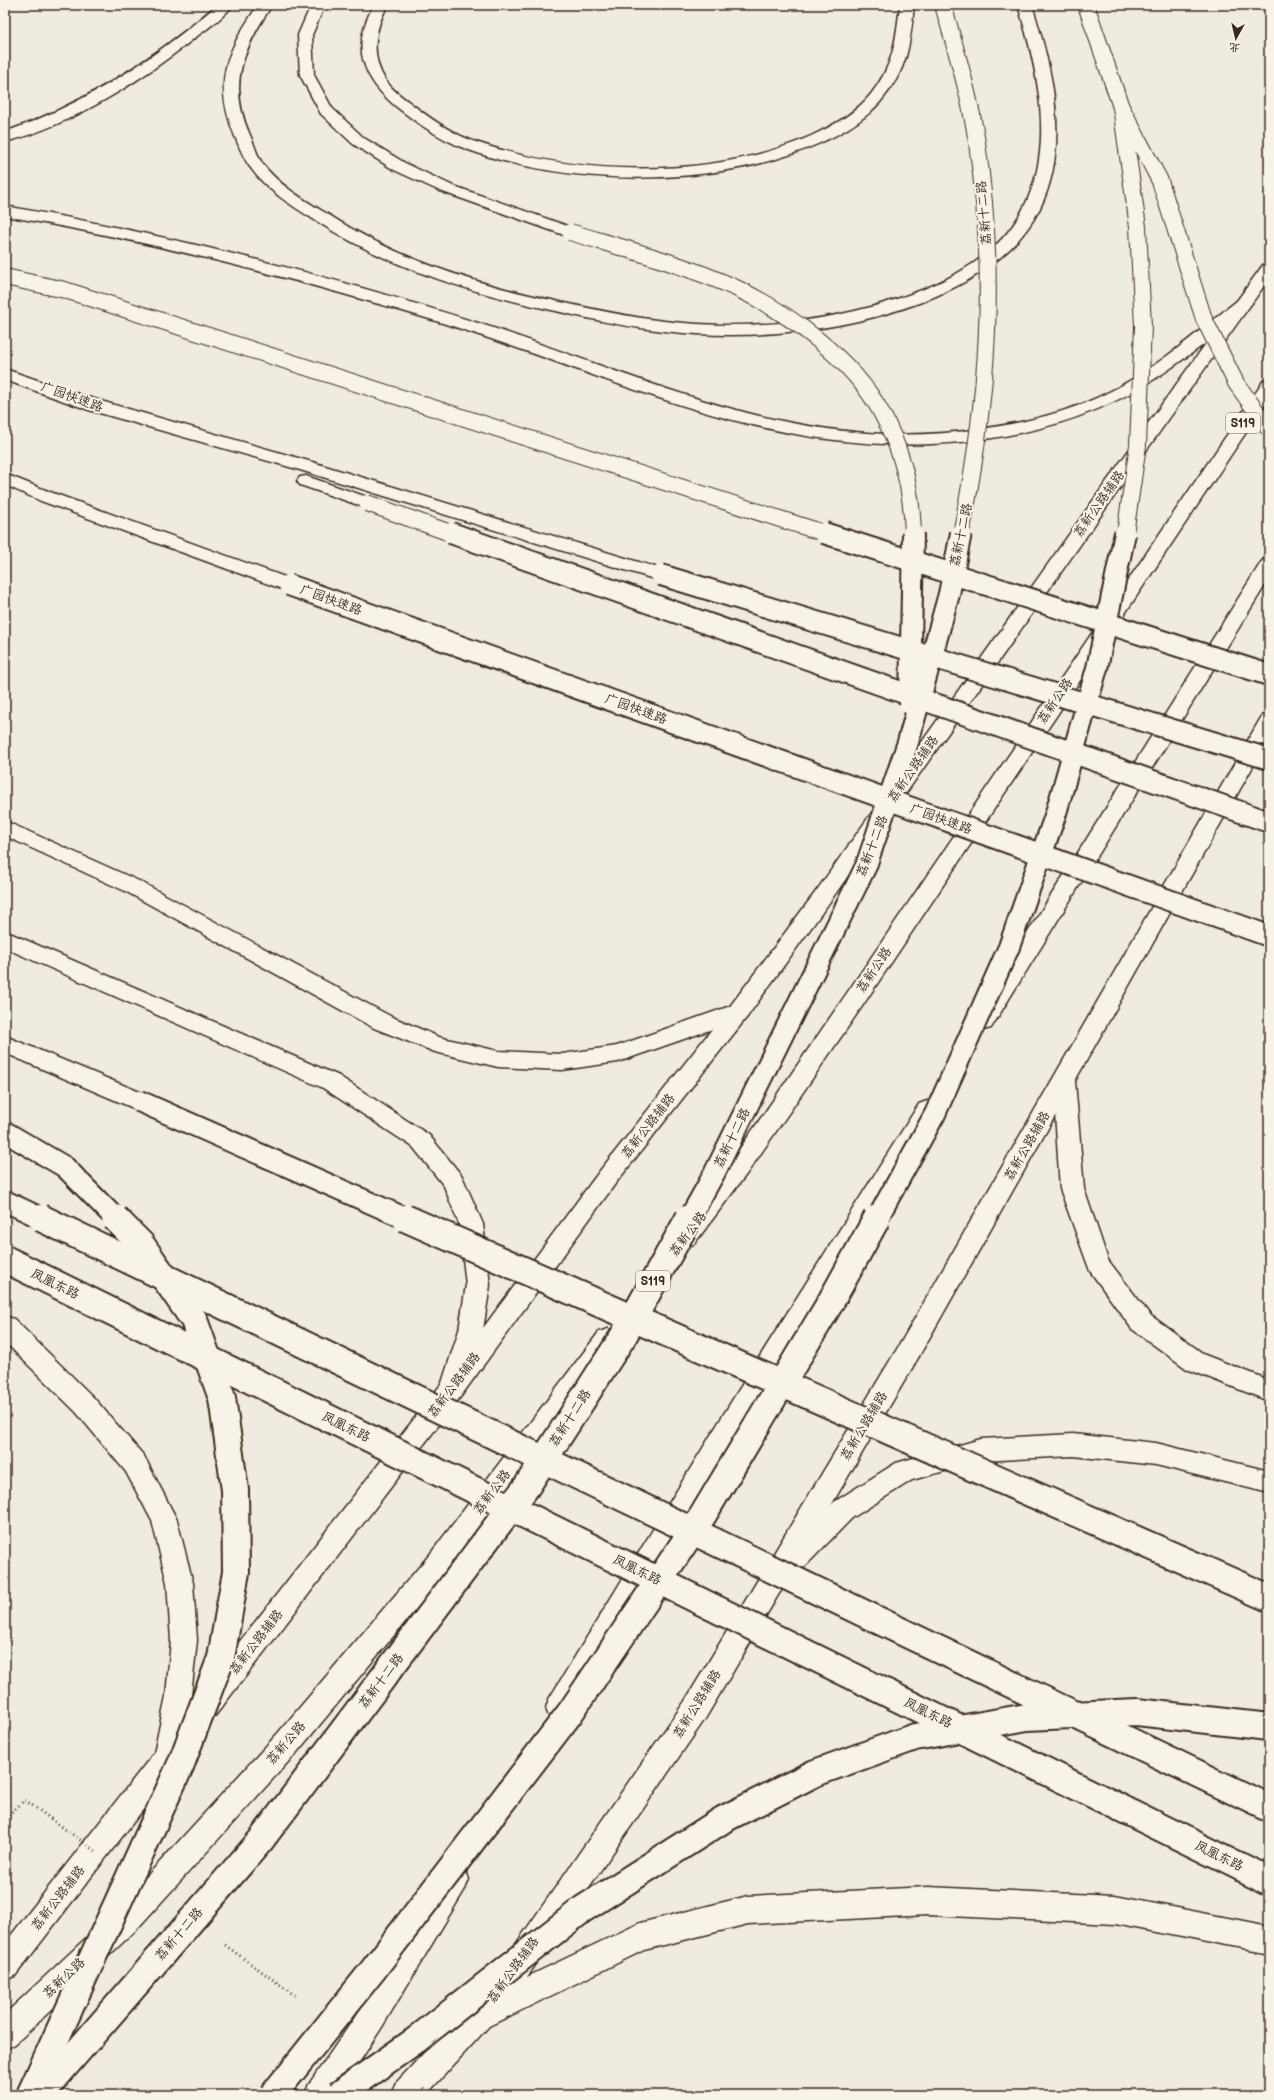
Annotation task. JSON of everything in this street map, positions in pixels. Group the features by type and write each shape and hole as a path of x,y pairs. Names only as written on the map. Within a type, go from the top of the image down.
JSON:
{"main road":[{"path":"5,137 30,129 78,109 123,84 159,60 226,5"},
{"path":"264,5 252,23 236,54 228,88 237,128 257,166 290,197 336,228 384,254 460,282 521,299 604,316 681,328 752,329 811,325 856,317 903,304 948,286 978,268 1007,243 1026,218 1040,190 1047,158 1048,118 1043,76 1032,27 1025,5"},
{"path":"318,5 305,35 305,64 312,93 333,120 362,145 410,173 483,202 674,264 736,289 784,316 831,353 862,383 881,411 907,481 913,530 913,616 908,742"},
{"path":"381,5 370,28 369,54 380,83 404,107 434,128 476,148 536,163 601,171 623,171 674,170 733,164 793,148 838,129 870,104 889,78 902,48 907,5"},
{"name":"荔新十二路","path":"40,2095 261,1840 527,1486 624,1334 714,1174 866,866 908,742 949,594 969,494 981,413 988,337 987,241 977,142 966,88 943,5"},
{"path":"1086,5 1122,107 1160,181 1170,204 1204,319 1236,383 1269,429"},
{"path":"273,2095 373,1970 570,1713 703,1515 830,1303 935,1114 1009,947 1056,813 1097,668 1122,550 1138,445 1143,326 1139,242 1122,107"},
{"path":"5,211 129,235 327,284 419,310 508,338 659,393 725,413 796,430 854,438 918,440 959,438 1023,428 1074,412 1126,391 1179,356 1244,303"},
{"name":"荔新公路辅路","path":"5,1966 452,1389 607,1178 739,1011 824,895 1147,437 1269,268"},
{"path":"5,277 80,295 1269,675"},
{"name":"广园快速路","path":"5,374 1269,822"},
{"name":"荔新公路","path":"5,2034 126,1920 288,1742 440,1561 740,1166 1269,385"},
{"path":"81,401 306,466 1269,759"},
{"name":"广园快速路","path":"5,478 46,497 1269,936"},
{"path":"5,490 46,497"},
{"path":"320,2095 372,2017 742,1406 1269,564"},
{"name":"荔新公路辅路","path":"413,2090 499,1993 695,1710 909,1351 1269,721"},
{"path":"1243,766 1269,740"},
{"path":"5,828 132,886 382,1022 435,1044 498,1058 562,1062 618,1054 739,1011"},
{"path":"5,939 331,1082 421,1141 454,1182 472,1232 478,1285 471,1330 452,1389"},
{"path":"5,1044 139,1101 1269,1598"},
{"path":"1064,1081 1072,1189 1098,1264 1141,1322 1196,1362 1269,1391"},
{"path":"5,1132 65,1166 141,1244 194,1320 222,1398 235,1490 236,1572 221,1658 181,1764 30,2095"},
{"path":"5,1201 1269,1808"},
{"name":"凤凰东路","path":"5,1259 1269,1881"},
{"path":"5,1326 85,1405 135,1464 164,1520 180,1583 184,1640 179,1696 166,1758"},
{"path":"768,1588 842,1510 905,1471 981,1450 1072,1445 1156,1454 1269,1482"},
{"path":"338,2095 416,2040 583,1909 724,1819 815,1773 914,1737 1027,1717 1137,1712 1269,1727"},
{"path":"477,2017 640,1937 748,1910 928,1901 1115,1910 1269,1940"}],"path":[{"path":"5,1818 25,1800 102,1856"},
{"path":"219,1940 303,2001"},
{"path":"413,2090 432,2095"}]}
